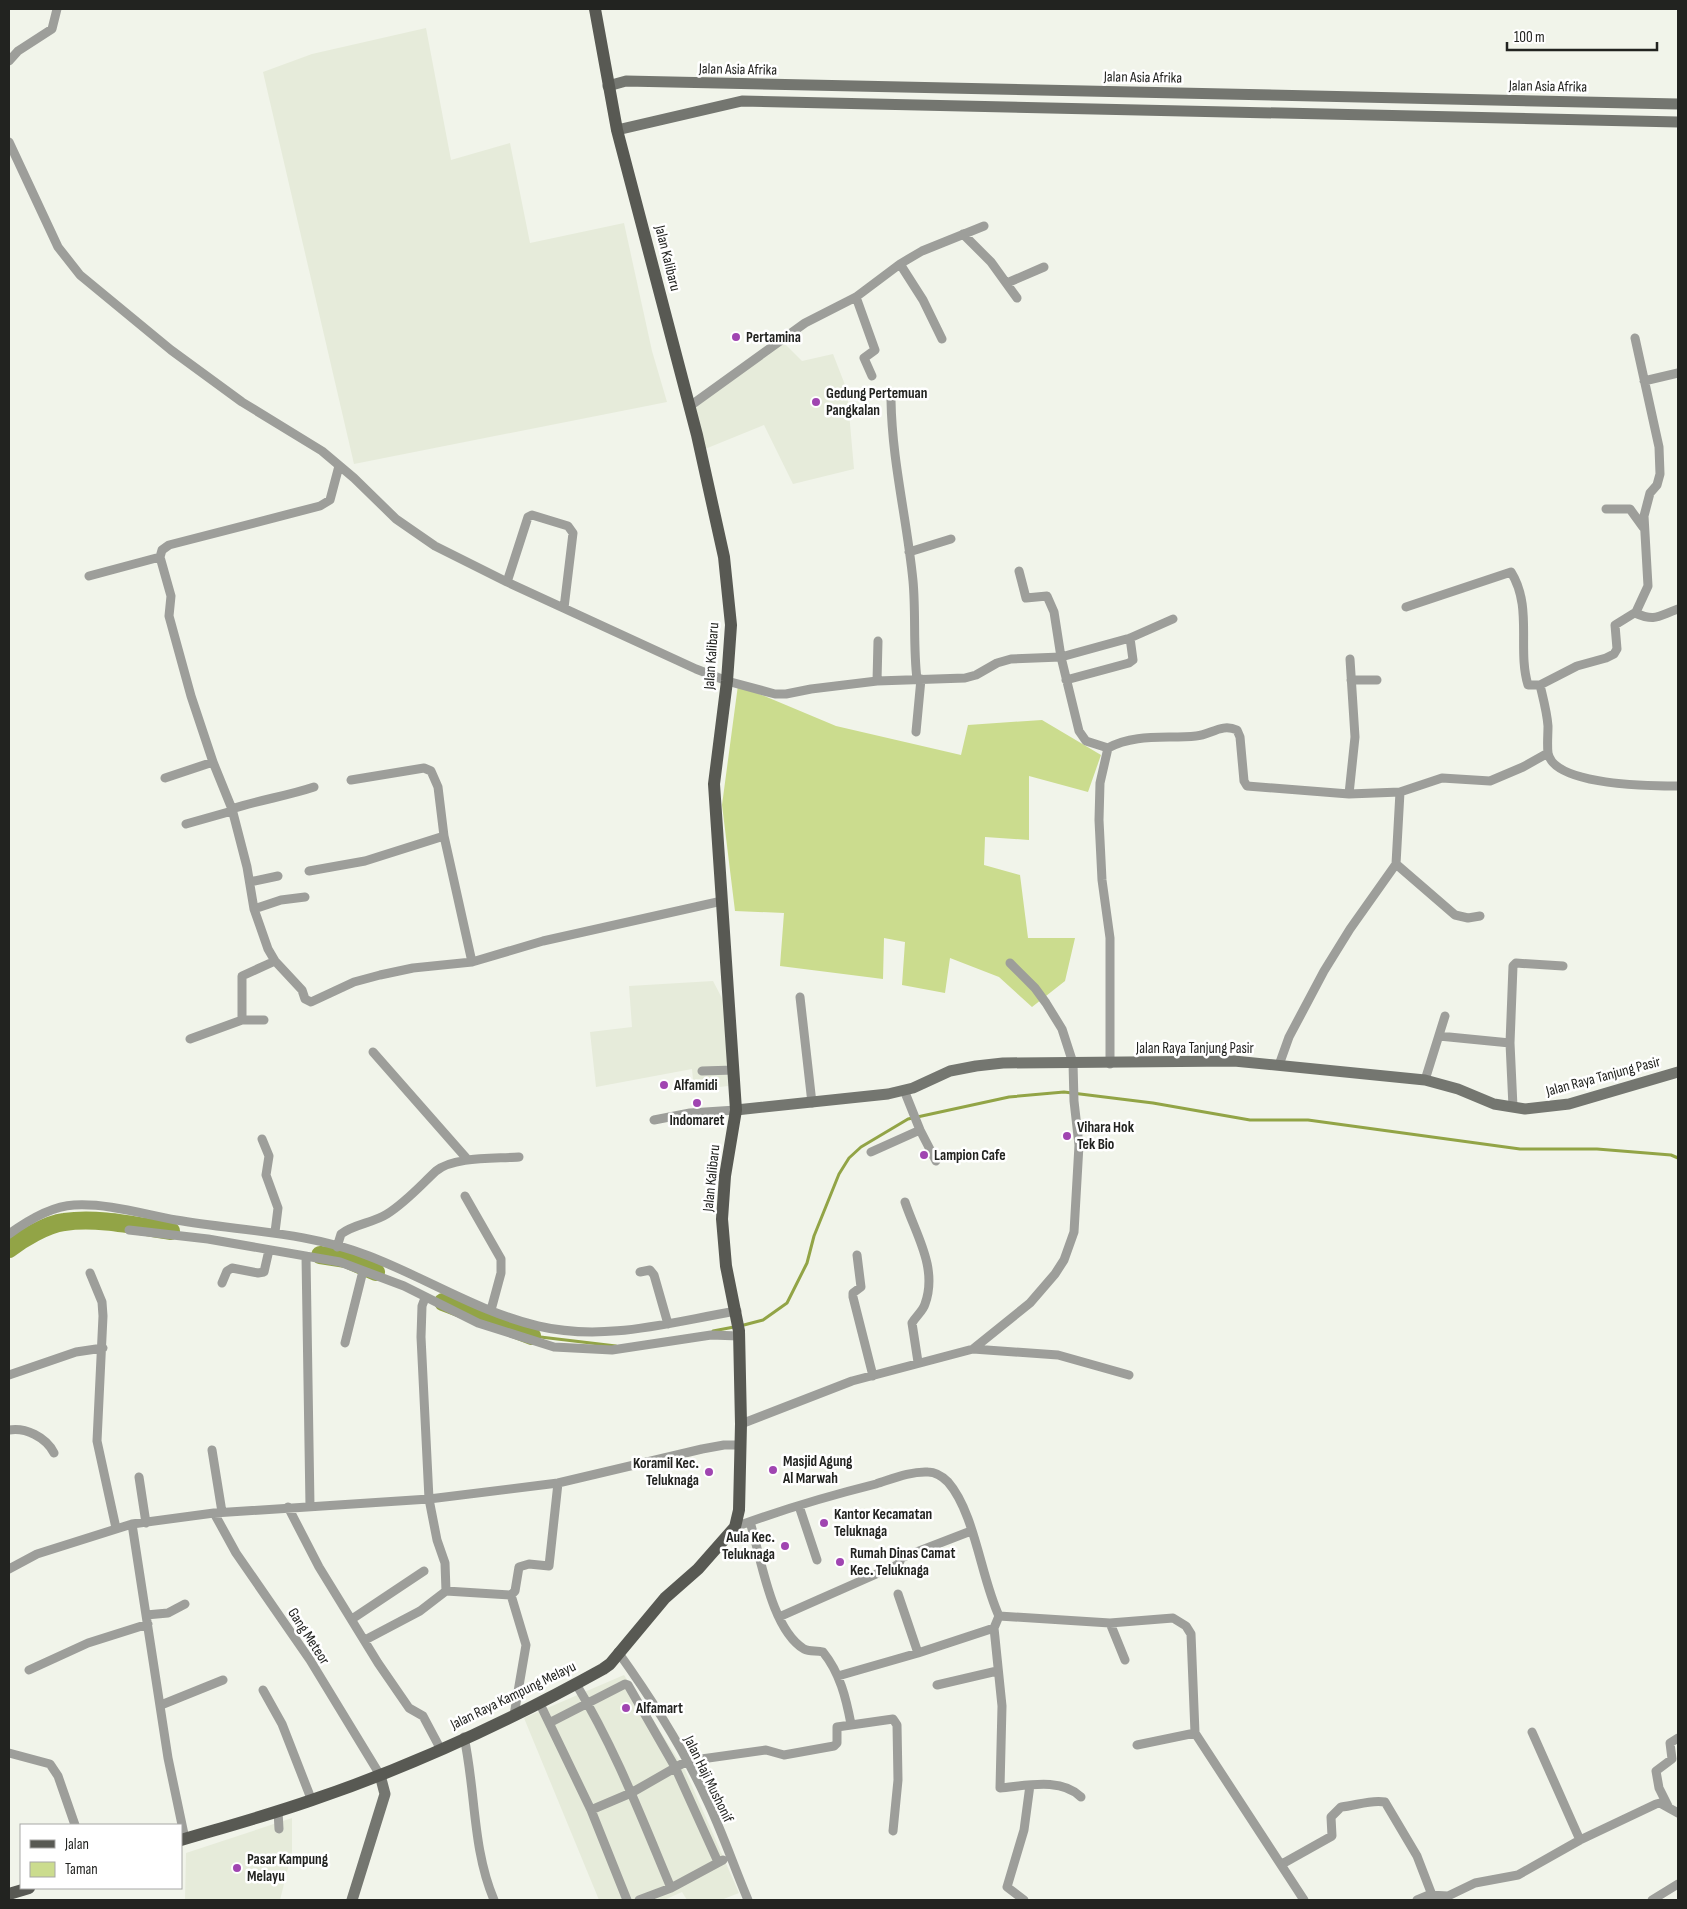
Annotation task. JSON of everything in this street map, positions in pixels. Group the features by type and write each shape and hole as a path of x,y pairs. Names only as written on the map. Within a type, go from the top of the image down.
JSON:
{"main road":[{"name":"Jalan Kalibaru","path":"595,9 608,86 618,130 690,406 724,557 731,625 727,681 714,784 736,1110 724,1176 722,1219 726,1266 737,1315 739,1334"},
{"path":"735,1527 739,1510 741,1424 739,1334"},
{"name":"Jalan Raya Kampung Melayu","path":"183,1840 312,1801 380,1775 540,1704 576,1684 610,1664 618,1652 665,1598 716,1550 735,1527"},
{"path":"9,1894 26,1889"}],"street":[{"path":"9,62 18,51 52,29 57,9"},
{"name":"Jalan Asia Afrika","path":"608,86 626,81 1678,104"},
{"path":"618,130 742,101 1678,122"},
{"path":"9,142 58,247 80,275 171,350 242,402 322,451 354,478 396,519 435,546 507,582 663,654 727,681 775,694 786,694 877,681 965,678 976,675 997,663 1011,659 1061,657 1130,638 1173,619"},
{"path":"690,406 805,323 856,297 900,264 922,251 984,226"},
{"path":"963,234 991,262 1017,298"},
{"path":"900,264 923,300 942,339"},
{"path":"1007,283 1044,267"},
{"path":"856,297 875,350 864,358 872,376"},
{"path":"1406,607 1511,572 1524,616 1524,672 1528,685 1540,685 1577,666 1614,654 1617,649 1615,625 1634,613 1649,582 1643,527 1648,499 1659,480 1660,466 1659,447 1635,338"},
{"path":"1644,381 1678,373"},
{"path":"891,400 892,440 913,583 914,652 919,679 916,732"},
{"path":"338,466 330,500 320,506 169,545 162,550 160,557 171,596 169,616 190,696 232,810 250,882 254,909 268,949 275,961 302,990 305,999 311,1002 354,982 380,975 413,968 472,962 543,941 722,901"},
{"path":"1606,509 1627,508 1643,527"},
{"path":"507,582 530,516 568,526 573,533 564,608"},
{"path":"909,552 951,539"},
{"path":"89,576 160,557"},
{"path":"1019,571 1026,598 1043,595 1050,599 1076,723 1086,741 1108,748 1129,740 1199,736 1220,728 1232,728 1237,730 1240,737 1244,781 1247,786 1349,794 1400,792 1442,778 1490,781 1523,767 1548,753"},
{"path":"1634,613 1647,618 1658,618 1678,609"},
{"path":"1066,680 1129,663 1133,660 1130,638"},
{"path":"877,681 878,641"},
{"path":"1349,794 1355,737 1350,659"},
{"path":"1351,680 1377,680"},
{"path":"1540,685 1548,723 1548,753 1558,768 1570,774 1631,785 1678,786"},
{"path":"1108,748 1100,783 1099,820 1102,880 1110,938 1110,1064"},
{"path":"165,778 213,762"},
{"path":"351,780 428,768 438,787 444,836 472,962"},
{"path":"186,824 259,800 288,795 314,787"},
{"path":"1279,1065 1289,1037 1324,971 1350,929 1396,864 1400,792"},
{"path":"309,870 365,861 444,836"},
{"path":"1396,864 1455,915 1468,918 1480,916"},
{"path":"250,882 278,876"},
{"path":"254,909 281,900 305,898"},
{"path":"242,1020 242,976 275,961"},
{"path":"973,1349 1030,1303 1056,1274 1064,1260 1074,1232 1079,1145 1074,1101 1073,1067 1062,1029 1035,988 1010,963"},
{"path":"1513,1107 1510,1043 1513,966 1516,964 1562,966"},
{"path":"800,997 812,1103"},
{"path":"1425,1080 1444,1016"},
{"path":"190,1039 242,1020 264,1020"},
{"path":"1439,1036 1510,1043"},
{"path":"373,1052 468,1160"},
{"name":"Jalan Raya Tanjung Pasir","path":"736,1110 888,1094 904,1090 950,1071 976,1066 1073,1067 1110,1064 1234,1061 1425,1080 1458,1089 1494,1104 1526,1109 1569,1104 1678,1072"},
{"path":"702,1071 734,1070"},
{"path":"904,1090 918,1127 936,1161"},
{"path":"654,1120 690,1113 736,1110"},
{"path":"871,1152 918,1127"},
{"path":"262,1139 268,1156 266,1175 278,1208 275,1232"},
{"path":"337,1247 341,1234 344,1231 385,1216 408,1199 437,1171 448,1164 468,1160 519,1157"},
{"path":"465,1196 501,1259 501,1273 491,1310"},
{"path":"905,1202 914,1230 928,1258 926,1302 912,1323 918,1362"},
{"path":"9,1234 43,1214 72,1205 90,1205 201,1224 275,1232 337,1247 368,1256 491,1310 531,1324 564,1330 616,1332 737,1315"},
{"path":"129,1230 162,1232 340,1262 363,1270 478,1323 544,1345 563,1348 612,1350 710,1335 739,1334"},
{"path":"222,1283 227,1271 232,1268 258,1273 264,1272 268,1250"},
{"path":"857,1255 862,1280 861,1287 853,1293 853,1297 874,1376"},
{"path":"306,1256 310,1506"},
{"path":"345,1343 363,1270"},
{"path":"640,1272 650,1270 654,1275 668,1324"},
{"path":"90,1273 102,1302 103,1348 97,1441 116,1528"},
{"path":"426,1298 422,1306 421,1346 429,1499 437,1540 445,1563 446,1591"},
{"path":"9,1375 76,1352 103,1348"},
{"path":"741,1424 852,1381 973,1349 1058,1355 1129,1375"},
{"path":"9,1430 30,1432 46,1442 54,1453"},
{"path":"9,1569 37,1554 132,1524 218,1512 429,1499 558,1482 702,1449 724,1445 740,1445"},
{"name":"Gang Meteor","path":"212,1450 218,1512 236,1554 310,1660 380,1775"},
{"path":"735,1527 799,1506 906,1476 930,1472 949,1483 979,1552 990,1597 998,1616 994,1628 1002,1706 1000,1788 1038,1783 1059,1787 1081,1797"},
{"path":"139,1477 146,1523"},
{"path":"511,1595 515,1590 519,1568 529,1564 550,1566 558,1482"},
{"path":"799,1506 817,1560"},
{"path":"288,1507 319,1567 364,1640 409,1708 423,1716 440,1748"},
{"path":"750,1522 779,1617 795,1642 806,1650 823,1652 838,1676 851,1724"},
{"path":"132,1524 180,1824"},
{"path":"779,1617 899,1564 901,1558 971,1531"},
{"path":"352,1619 424,1571"},
{"path":"364,1640 420,1611 446,1591 511,1595"},
{"path":"898,1594 918,1653"},
{"path":"511,1595 526,1645 514,1715"},
{"path":"29,1670 88,1643 185,1604"},
{"path":"998,1616 1110,1623 1173,1618 1186,1626 1191,1634 1195,1732 1304,1900"},
{"path":"1110,1623 1125,1660"},
{"path":"838,1676 918,1653 994,1628"},
{"name":"Jalan Haji Mushonif","path":"618,1652 655,1704 687,1761 706,1798 748,1900"},
{"path":"937,1685 997,1671"},
{"path":"161,1705 223,1680"},
{"path":"576,1684 588,1703 631,1794 671,1888"},
{"path":"551,1722 625,1684 628,1685 675,1767 718,1862"},
{"path":"263,1690 282,1724 312,1801"},
{"path":"540,1704 551,1722 592,1810 627,1900"},
{"path":"592,1810 631,1794 687,1761 766,1750 784,1756 834,1746 837,1743 837,1728 851,1724 893,1719 896,1723 898,1780 893,1831"},
{"path":"1137,1745 1195,1732"},
{"path":"1532,1732 1580,1840"},
{"path":"464,1737 474,1789 478,1851 494,1900"},
{"path":"1668,1806 1660,1788 1656,1771 1672,1759 1670,1743 1678,1738"},
{"path":"9,1753 50,1764 58,1776 75,1824"},
{"path":"352,1900 385,1794 380,1775"},
{"path":"1024,1900 1007,1887 1024,1830 1030,1785"},
{"path":"1282,1864 1332,1836 1330,1817 1341,1807 1377,1801 1384,1802 1417,1856 1432,1895"},
{"path":"1417,1900 1432,1895 1448,1896 1475,1883 1518,1875 1580,1840 1650,1806 1660,1803 1678,1813"},
{"path":"278,1811 279,1829"},
{"path":"639,1900 671,1888 730,1857"},
{"path":"1652,1900 1678,1884"}],"shaded area":[{"path":"426,28 451,160 510,143 530,243 624,223 652,351 667,402 354,464 263,72 312,54"},
{"path":"782,341 802,361 833,354 847,390 854,469 793,484 764,425 705,449 693,408"},
{"path":"713,981 724,1002 728,1086 694,1090 692,1069 596,1087 590,1032 632,1027 629,986"},
{"path":"624,1675 685,1770 739,1893 721,1900 687,1900 682,1892 664,1900 599,1900 524,1718"},
{"name":"Pasar Kampung Melayu","path":"292,1818 292,1852 280,1900 185,1900 186,1853"}],"green space":[{"path":"738,685 836,726 961,755 968,725 1042,720 1101,755 1088,792 1029,776 1029,840 985,837 984,865 1020,875 1028,938 1075,938 1065,981 1032,1007 999,977 950,958 945,993 902,985 905,942 884,938 883,979 780,966 784,913 735,911 722,805"}],"waterway":[{"path":"740,1326 763,1320 787,1303 807,1263 814,1236 839,1174 849,1158 861,1147 908,1119 1009,1097 1064,1092 1153,1103 1250,1120 1308,1120 1520,1149 1597,1149 1671,1155 1678,1158"},
{"path":"9,1249 43,1229 64,1222 104,1221 171,1231"},
{"path":"320,1255 346,1259 376,1272"},
{"path":"443,1302 532,1336"},
{"path":"713,1331 734,1327"},
{"path":"532,1336 616,1346"}],"place":[{"name":"Pertamina","path":"736,337"},
{"name":"Gedung Pertemuan Pangkalan","path":"816,402"},
{"name":"Alfamidi","path":"664,1085"},
{"name":"Indomaret","path":"697,1103"},
{"name":"Vihara Hok Tek Bio","path":"1067,1136"},
{"name":"Lampion Cafe","path":"924,1155"},
{"name":"Masjid Agung Al Marwah","path":"773,1470"},
{"name":"Koramil Kec. Teluknaga","path":"709,1472"},
{"name":"Kantor Kecamatan Teluknaga","path":"824,1523"},
{"name":"Aula Kec. Teluknaga","path":"785,1546"},
{"name":"Rumah Dinas Camat Kec. Teluknaga","path":"840,1562"},
{"name":"Alfamart","path":"626,1708"},
{"name":"Pasar Kampung Melayu","path":"237,1868"}]}
